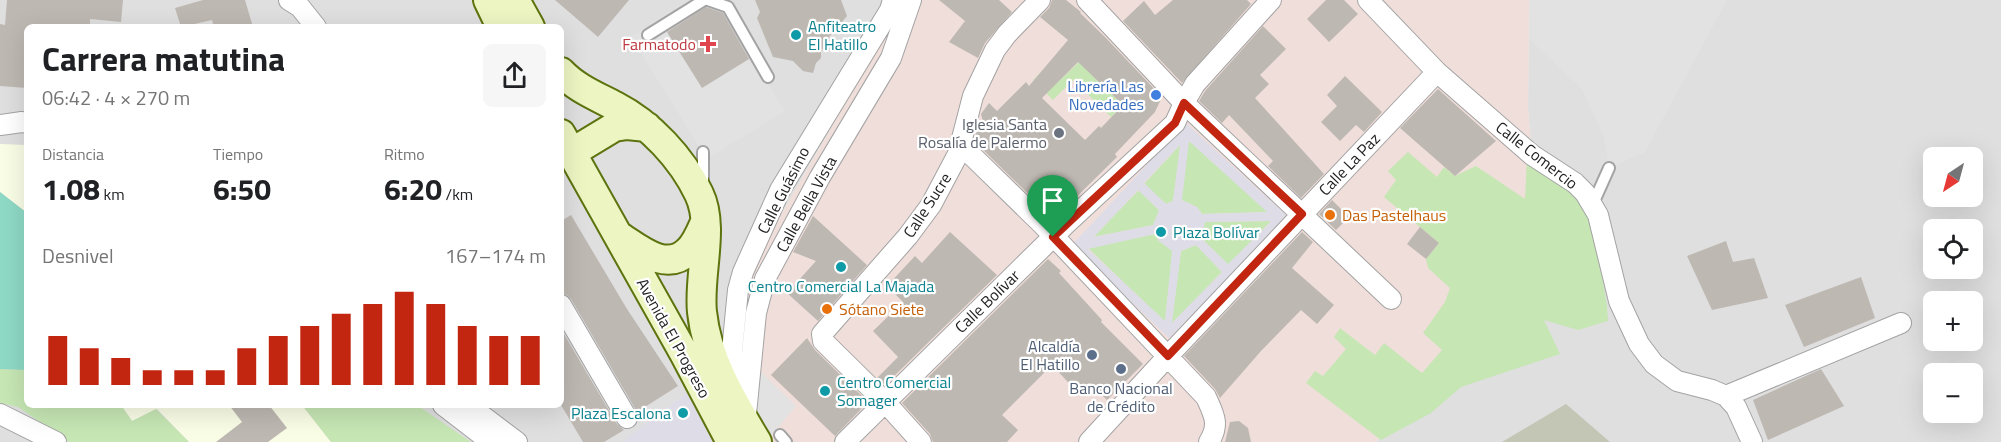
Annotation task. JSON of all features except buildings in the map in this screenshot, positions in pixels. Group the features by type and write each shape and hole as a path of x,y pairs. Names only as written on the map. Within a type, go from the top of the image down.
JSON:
{"street":[{"path":"289,0 300,7 314,24"},
{"path":"488,0 500,24"},
{"path":"515,0 528,24"},
{"name":"Calle Guásimo","path":"747,433 736,314 738,291 744,272 780,190 890,10 893,0"},
{"name":"Calle Bella Vista","path":"747,433 756,313 765,279 831,158 891,57 911,0"},
{"name":"Calle Sucre","path":"885,402 823,341 822,334 908,236 931,205 958,154 973,96 995,50 1040,0"},
{"path":"1087,0 1184,103 1391,299"},
{"name":"Calle Bolívar","path":"845,442 1053,237 1175,123 1195,84 1271,0"},
{"name":"Calle Comercio","path":"1368,0 1437,72 1532,156 1575,183 1585,193 1598,215 1619,301 1639,344 1654,364 1677,381 1726,396"},
{"name":"Calle La Paz","path":"1089,442 1437,72"},
{"path":"564,75 580,88 617,106 663,141 703,209 694,243 678,258 667,260 647,254 617,235"},
{"path":"0,125 24,124"},
{"path":"564,149 614,127 627,125 646,127"},
{"path":"961,145 1053,237 1206,397 1216,418 1209,442"},
{"name":"Avenida El Progreso","path":"564,149 617,235 685,355 747,433"},
{"name":"Avenida El Progreso","path":"703,209 705,252 701,278 702,313 717,367 747,433"},
{"path":"564,310 627,418"},
{"path":"1746,440 1736,407 1726,396 1900,323"},
{"path":"885,402 921,442"},
{"path":"447,408 491,442"},
{"path":"472,408 517,442"},
{"path":"0,414 56,442"}],"lane":[{"path":"648,35 704,0"},
{"path":"708,0 728,8 768,77"},
{"path":"703,152 703,209"},
{"path":"1592,206 1609,168"}],"shaded area":[{"path":"0,0 899,0 858,81 762,248 758,442 0,442"},
{"path":"899,0 1529,0 1528,109 1534,179 1486,324 1376,442 758,442 735,404 744,290 762,248 858,81"},
{"path":"1529,0 2001,0 2001,442 1376,442 1486,324 1534,179 1528,109"},
{"path":"1529,0 1727,0 1645,152 1609,168 1603,135 1582,89 1529,39"},
{"path":"659,20 702,88 751,57 785,111 707,159 631,37"},
{"name":"Plaza Bolívar","path":"1186,123 1288,217 1169,338 1072,245","holes":["1189,141 1267,212 1202,214 1197,207 1182,200","1180,145 1173,201 1166,204 1144,183","1138,190 1159,210 1153,225 1094,237","1205,222 1271,222 1228,264 1202,239","1155,234 1159,241 1172,251 1165,321 1088,249","1196,245 1222,272 1172,323 1181,251"]},
{"path":"0,144 24,145 24,211 0,192"},
{"name":"Centro Comercial Somager","path":"760,371 796,406 771,436 755,417"},
{"name":"Plaza Escalona","path":"693,388 718,435 712,442 622,442"},
{"path":"1566,404 1610,442 1502,442"},
{"path":"123,408 304,408 331,442 189,442 157,409 132,421"}],"green space":[{"path":"1079,62 1123,105 1111,117 1073,80 1053,100 1033,80 1043,70 1057,83"},
{"path":"1188,140 1268,212 1202,214 1197,207 1181,200"},
{"path":"1181,144 1173,201 1166,204 1144,184"},
{"path":"1408,152 1437,177 1444,167 1455,176 1476,166 1525,199 1527,156 1582,199 1594,231 1608,321 1578,330 1544,320 1560,354 1461,387 1431,413 1381,440 1306,383 1315,371 1323,376 1346,349 1334,337 1340,328 1375,355 1384,343 1422,373 1442,350 1423,333 1445,302 1450,288 1428,268 1426,259 1439,243 1384,197 1396,180 1388,171"},
{"path":"1139,190 1159,210 1154,225 1093,237"},
{"path":"0,192 24,211 24,370 0,369"},
{"path":"1271,221 1228,265 1202,239 1204,222"},
{"path":"1155,234 1159,241 1173,250 1165,322 1088,248"},
{"path":"1196,245 1222,272 1171,324 1181,251"},
{"path":"0,369 24,370 24,408 123,408 132,421 156,409 189,442 69,442 18,407 0,403"},
{"path":"304,408 421,408 471,442 331,442"}],"place":[{"name":"Anfiteatro El Hatillo","path":"796,35"},
{"name":"Farmatodo","path":"708,44"},
{"name":"Librería Las Novedades","path":"1156,95"},
{"name":"Iglesia Santa Rosalía de Palermo","path":"1059,133"},
{"name":"Das Pastelhaus","path":"1330,215"},
{"name":"Plaza Bolívar","path":"1161,232"},
{"name":"Centro Comercial La Majada","path":"841,267"},
{"name":"Sótano Siete","path":"827,309"},
{"name":"Alcaldía El Hatillo","path":"1092,355"},
{"name":"Banco Nacional de Crédito","path":"1121,369"},
{"name":"Centro Comercial Somager","path":"825,391"},
{"name":"Plaza Escalona","path":"683,413"}],"route":[{"path":"1184,103 1302,214 1168,356 1053,237 1175,123 1184,103"}]}
